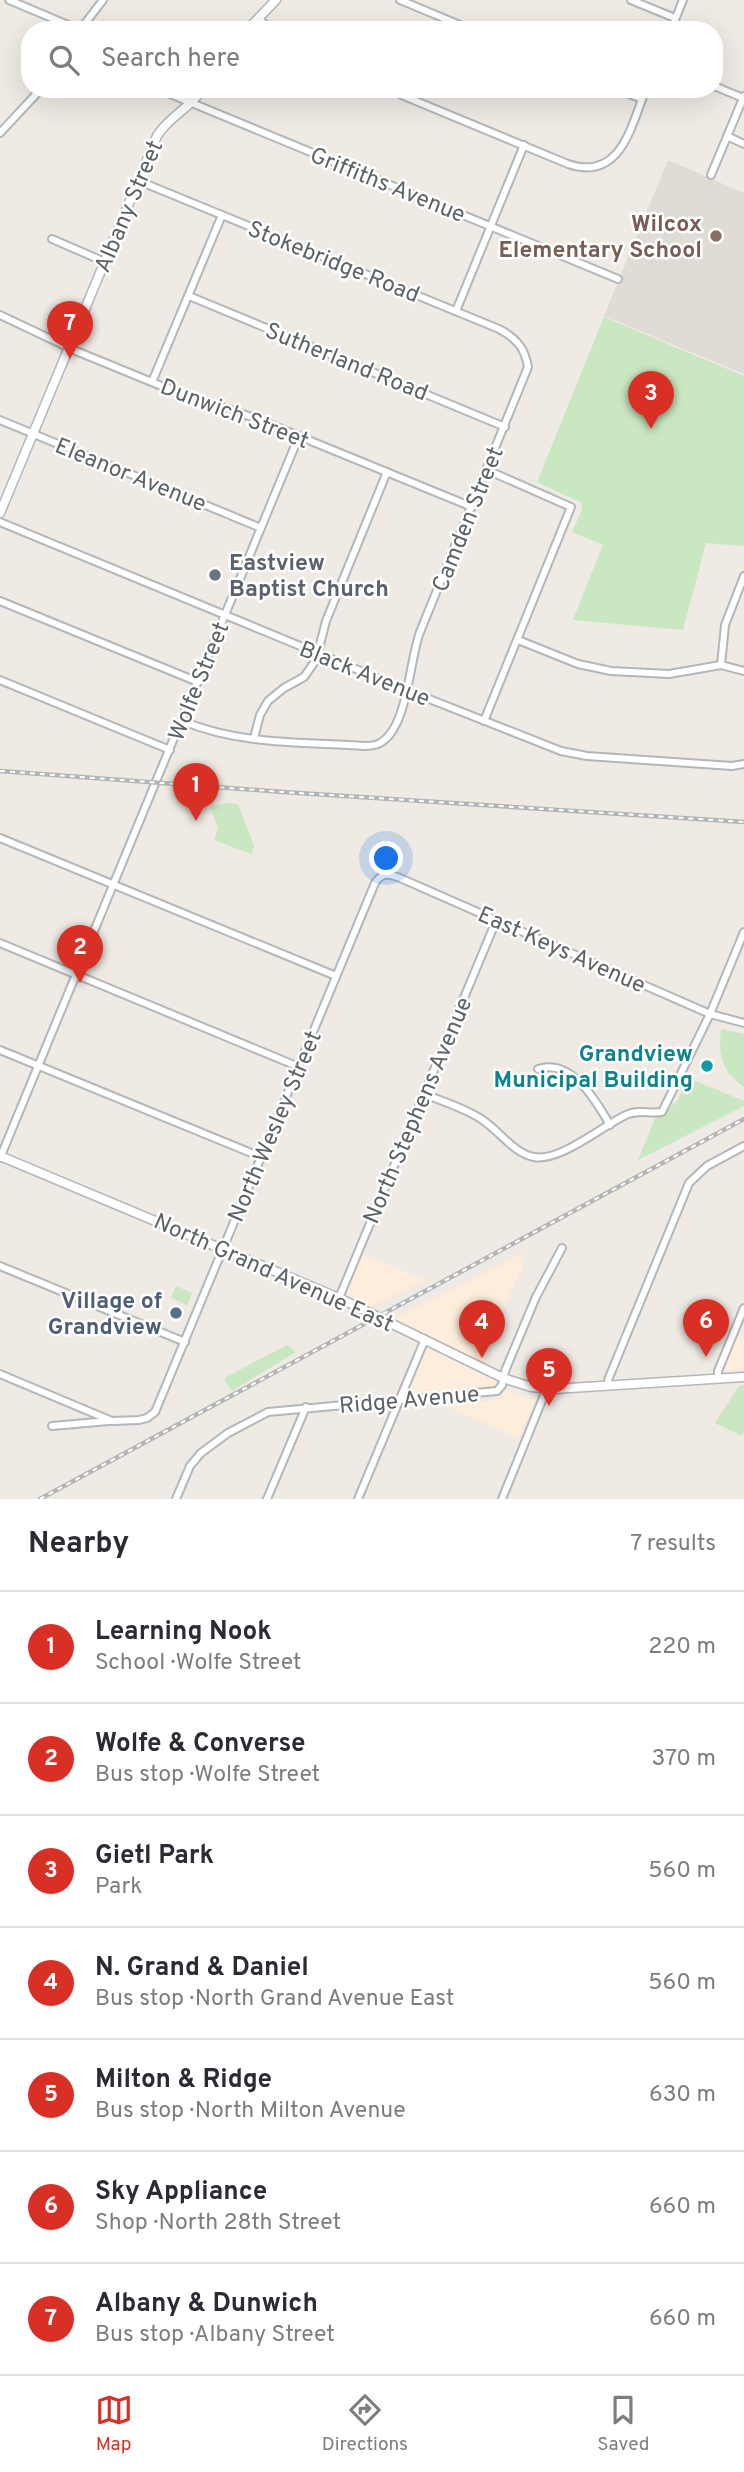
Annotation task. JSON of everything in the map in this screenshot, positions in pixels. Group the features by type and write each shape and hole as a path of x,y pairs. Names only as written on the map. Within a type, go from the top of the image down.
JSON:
{"street":[{"path":"9,0 59,21"},
{"path":"87,21 103,0"},
{"path":"255,21 276,0"},
{"path":"400,0 450,21"},
{"path":"631,0 675,18"},
{"path":"674,21 683,0"},
{"path":"258,18 261,21"},
{"path":"711,175 743,97 723,89"},
{"path":"0,133 33,98"},
{"name":"Griffiths Avenue","path":"179,98 618,279"},
{"name":"Albany Street","path":"0,513 162,127 194,98"},
{"path":"409,98 575,166 591,168 604,168 622,147 642,99"},
{"path":"727,136 744,144"},
{"path":"456,311 524,145"},
{"name":"Stokebridge Road","path":"139,181 507,333 526,349"},
{"path":"152,382 222,215"},
{"path":"52,239 105,262"},
{"name":"Sutherland Road","path":"189,296 505,426"},
{"name":"Dunwich Street","path":"0,315 69,348 152,382 299,436 472,507"},
{"name":"Camden Street","path":"183,721 217,732 254,738 375,745 387,738 408,690 414,649 527,374 526,349"},
{"name":"Eleanor Avenue","path":"0,420 261,528"},
{"name":"Wolfe Street","path":"0,1157 299,436"},
{"path":"484,721 571,508 487,470"},
{"path":"254,738 260,715 268,701 310,670 318,653 326,621 387,472"},
{"name":"Black Avenue","path":"0,522 550,747 587,756 722,766 744,764"},
{"path":"721,665 725,625 744,576"},
{"path":"0,601 198,682"},
{"path":"518,640 578,664 611,671 669,674 721,665 744,671"},
{"path":"0,680 170,750"},
{"path":"0,838 336,976"},
{"name":"East Keys Avenue","path":"381,876 388,874 400,878 710,1014 744,1023"},
{"name":"North Wesley Street","path":"112,1421 139,1420 152,1415 159,1406 336,976 375,883 381,876"},
{"name":"North Stephens Avenue","path":"339,1298 496,921"},
{"path":"424,1094 477,1116 516,1148 537,1158 552,1156 639,1111 662,1112 710,1014 744,932"},
{"path":"0,943 299,1067"},
{"path":"0,1050 261,1157"},
{"path":"538,1069 555,1069 580,1083 595,1099 610,1125"},
{"path":"609,1386 608,1380 689,1183 707,1166 744,1146"},
{"name":"North Grand Avenue East","path":"0,1157 339,1298 503,1378 523,1385 547,1388"},
{"path":"503,1378 536,1297 562,1248"},
{"path":"0,1266 185,1342"},
{"path":"718,1378 718,1371 744,1308"},
{"path":"358,1499 425,1339"},
{"path":"0,1374 112,1421"},
{"path":"506,1498 547,1388 744,1377"},
{"name":"Ridge Avenue","path":"306,1407 494,1392 501,1387 503,1378"},
{"path":"176,1499 195,1460 228,1433 268,1412 306,1407"},
{"path":"267,1499 306,1407"},
{"path":"52,1426 112,1421"}],"shaded area":[{"path":"668,160 744,193 744,374 604,316"},
{"path":"523,1253 524,1262 481,1363 392,1320"},
{"path":"362,1254 425,1280 371,1307 347,1296"},
{"path":"737,1334 744,1337 744,1369 721,1371"},
{"path":"427,1346 496,1379 498,1384 491,1389 408,1396 407,1391"},
{"path":"506,1390 535,1400 519,1438 446,1406 499,1399"}],"green space":[{"path":"604,317 744,376 744,546 706,543 683,630 573,620 603,545 572,532 582,510 582,503 537,482"},
{"path":"225,803 238,804 254,846 251,854 214,840 218,828 210,807"},
{"path":"721,1029 744,1034 744,1087 731,1075 723,1062"},
{"path":"688,1078 744,1101 744,1106 638,1160 656,1116 661,1116 678,1100"},
{"path":"176,1286 192,1293 187,1305 171,1298"},
{"path":"287,1345 296,1352 232,1391 225,1381 226,1377"},
{"path":"744,1385 742,1436 715,1423 739,1386"}],"railway":[{"path":"0,771 744,822"},
{"path":"40,1499 744,1119"}],"place":[{"name":"Wilcox Elementary School","path":"716,236"},
{"name":"Albany & Dunwich","path":"70,359"},
{"name":"Gietl Park","path":"651,429"},
{"name":"Eastview Baptist Church","path":"215,575"},
{"name":"Learning Nook","path":"196,821"},
{"name":"Wolfe & Converse","path":"80,983"},
{"name":"Grandview Municipal Building","path":"707,1066"},
{"name":"Village of Grandview","path":"176,1313"},
{"name":"Sky Appliance","path":"706,1357"},
{"name":"N. Grand & Daniel","path":"482,1358"},
{"name":"Milton & Ridge","path":"549,1406"}]}
